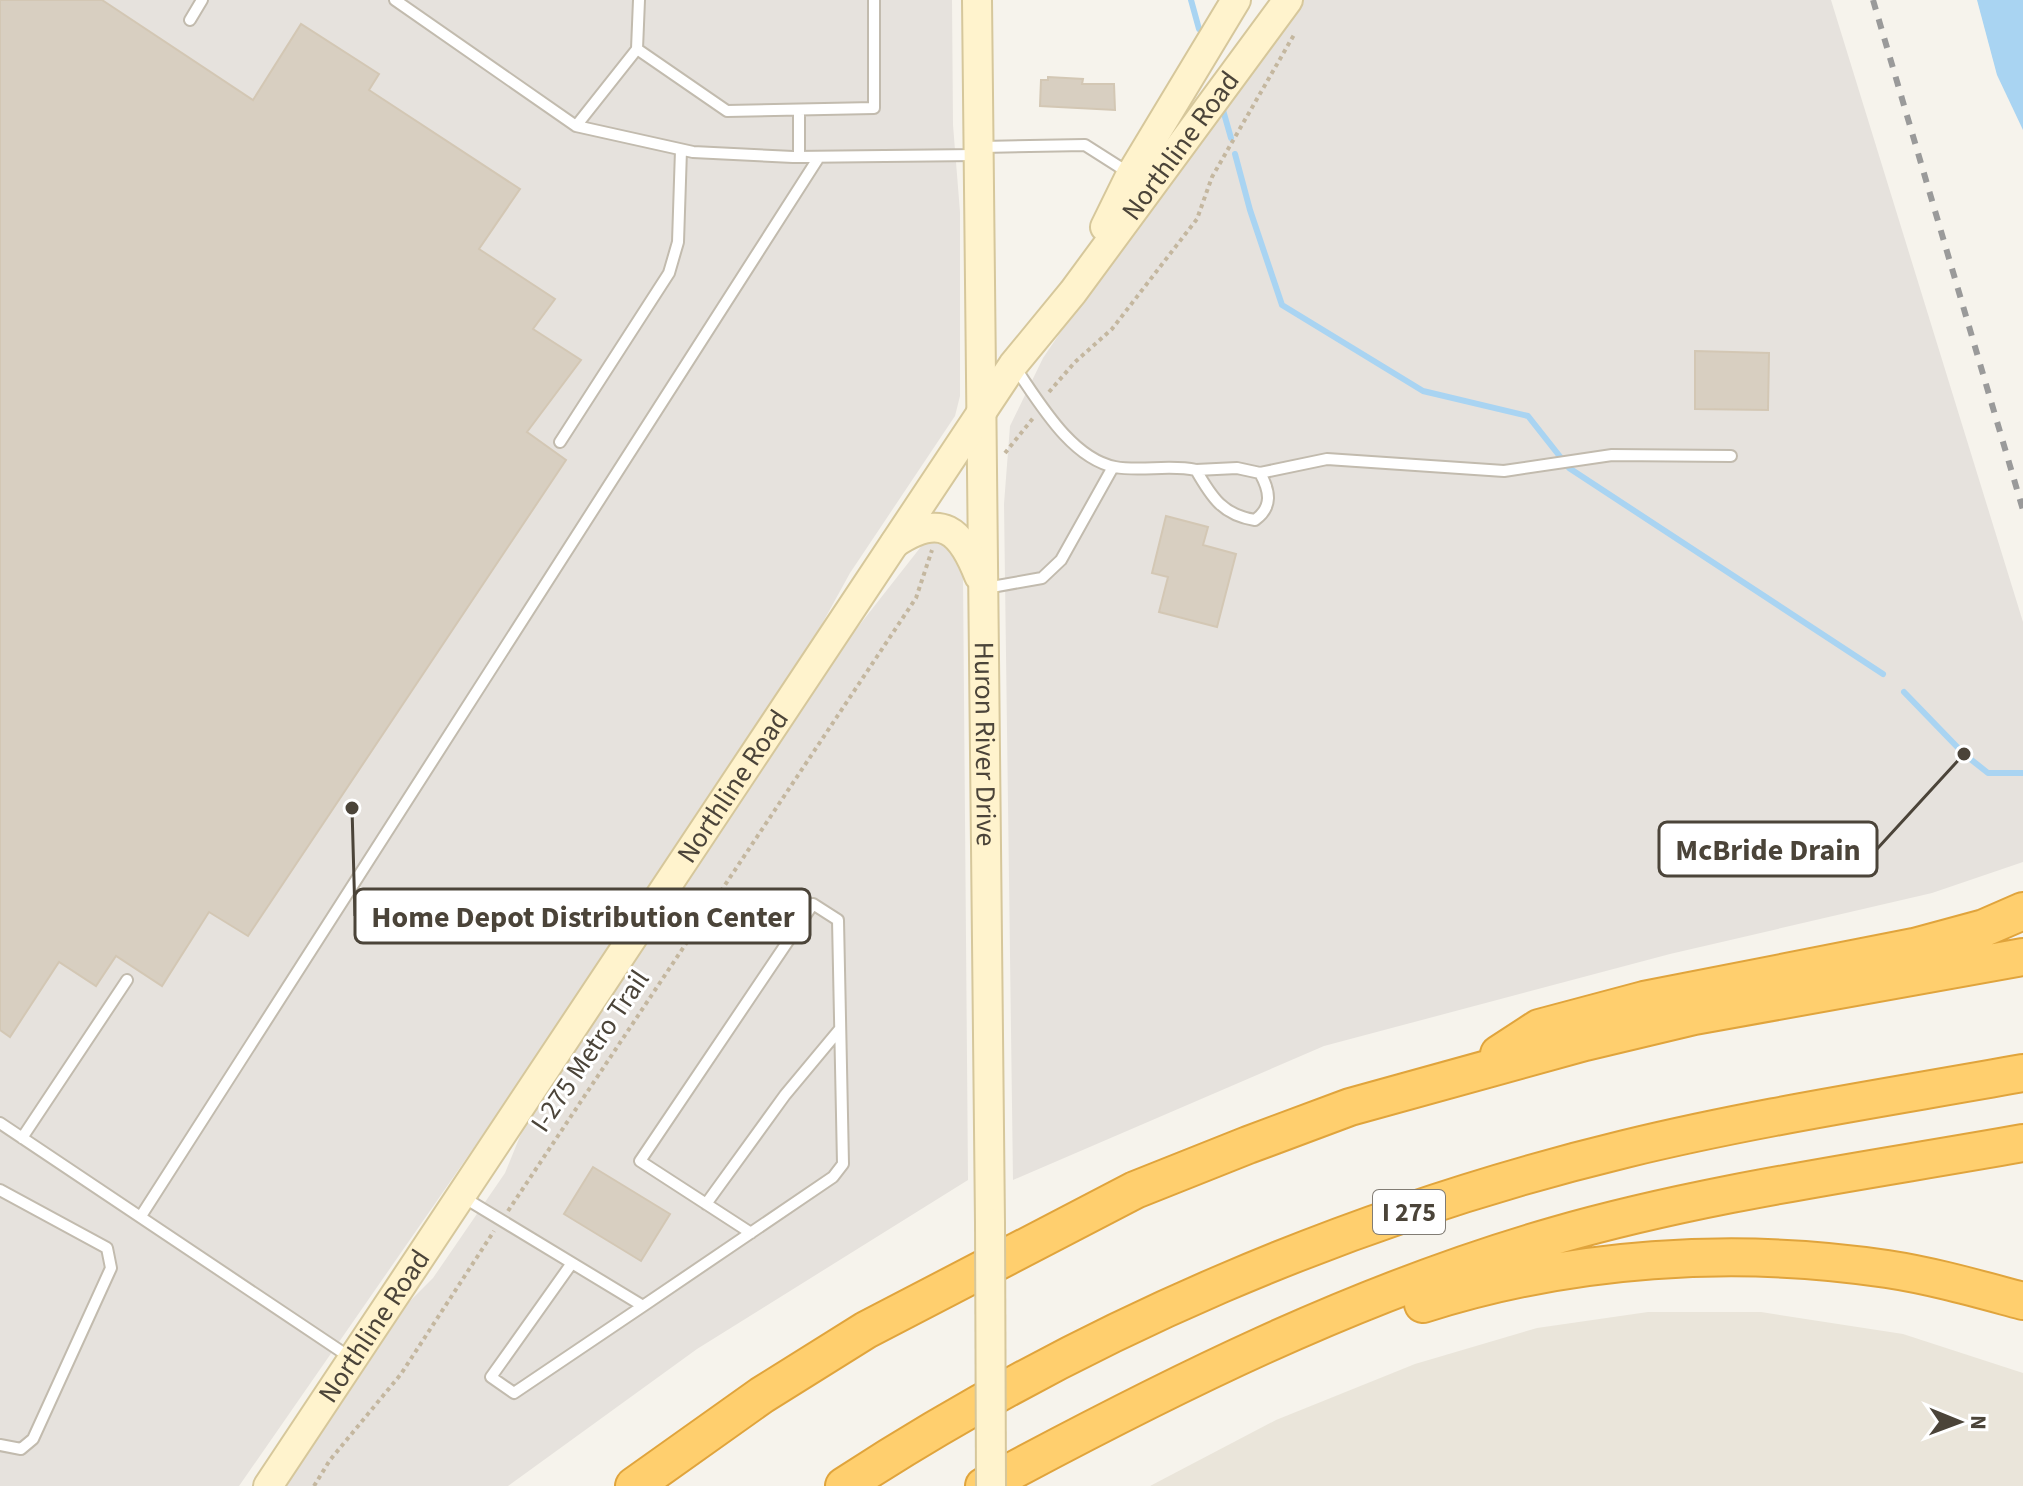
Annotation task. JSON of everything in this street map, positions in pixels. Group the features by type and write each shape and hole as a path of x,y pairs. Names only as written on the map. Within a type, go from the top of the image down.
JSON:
{"highway":[{"path":"1466,1075 1539,1028 1674,994 1914,947 1984,928 2023,911"},
{"path":"634,1486 762,1395 866,1330 1135,1190 1350,1107 1694,1016 2023,957"},
{"name":"I 275","path":"844,1486 927,1434 1106,1338 1315,1246 1441,1201 1556,1166 1697,1133 2023,1073"},
{"path":"984,1486 1275,1340 1396,1289 1557,1235 1673,1208 2023,1143"},
{"path":"1140,1406 1188,1397 1322,1338 1454,1294 1571,1270 1672,1260 1777,1258 1888,1269 2023,1301"}],"street":[{"name":"Huron River Drive","path":"977,0 991,1486"},
{"name":"Northline Road","path":"1073,292 1131,174 1236,0"},
{"name":"Northline Road","path":"268,1486 1013,365 1295,11"},
{"path":"895,543 921,529 951,531 965,543 984,588"}],"lane":[{"path":"190,20 202,0"},
{"path":"395,0 576,126 681,150 799,157 1085,145 1131,174"},
{"path":"576,126 637,49 639,0"},
{"path":"637,49 727,111 874,108 874,0"},
{"path":"799,111 799,157"},
{"path":"560,442 669,273 678,242 681,150"},
{"path":"141,1216 819,157"},
{"path":"1013,365 1041,406 1081,450 1113,467 1237,468 1260,473 1327,459 1504,471 1612,455 1731,456"},
{"path":"984,588 1042,578 1061,560 1113,467"},
{"path":"1196,470 1220,507 1236,517 1255,520 1265,513 1269,499 1260,473"},
{"path":"572,1263 491,1377 514,1393 751,1233 833,1177 843,1164 838,920 813,904 640,1161 751,1233"},
{"path":"22,1138 127,980"},
{"path":"706,1204 785,1095 840,1029"},
{"path":"0,1123 353,1359"},
{"path":"0,1190 107,1248 111,1268 33,1439 21,1449 0,1445"},
{"path":"462,1196 643,1306"}],"path":[{"path":"1049,392 1075,362 1112,329 1197,219 1212,177 1295,11"},
{"path":"1008,449 1036,414"},
{"name":"I-275 Metro Trail","path":"314,1486 330,1460 401,1374 916,598 933,546"}],"shaded area":[{"path":"0,0 952,0 953,125 960,212 960,396 955,416 850,573 806,653 602,963 239,1486 0,1486"},
{"path":"1286,0 1831,0 2023,622 2023,862 1932,893 1670,954 1324,1046 1013,1180 1004,504 1010,426 1043,358"},
{"path":"927,539 946,543 961,560 963,576 968,1180 697,1349 508,1486 282,1486 392,1319 433,1278 505,1173 527,1119 832,660"},
{"path":"1648,1312 1761,1312 1903,1334 2023,1373 2023,1486 1150,1486 1276,1420 1415,1364 1537,1328"}],"water":[{"path":"1977,0 2023,0 2023,130 1997,75"}],"building":[{"path":"0,0 102,0 253,100 301,24 379,74 369,90 520,189 479,249 555,299 533,329 581,360 527,432 566,460 248,936 209,912 162,986 116,956 96,986 59,962 10,1037 0,1030"},
{"path":"1048,77 1083,79 1082,84 1114,84 1115,110 1040,106 1041,80 1048,80"},
{"path":"1695,351 1769,353 1768,410 1695,409"},
{"path":"1166,516 1208,527 1203,545 1236,554 1217,627 1159,612 1168,577 1152,573"},
{"path":"593,1167 670,1214 641,1261 564,1214"}],"waterway":[{"path":"1191,0 1199,29"},
{"path":"1221,103 1231,138"},
{"path":"1235,154 1282,305 1423,391 1528,416 1569,468 1883,674"},
{"path":"1904,692 1964,754 1988,773 2023,773"}],"railway":[{"path":"1873,0 2023,510"}],"place":[{"name":"McBride Drain","path":"1964,754"},
{"name":"Home Depot Distribution Center","path":"352,808"}]}
